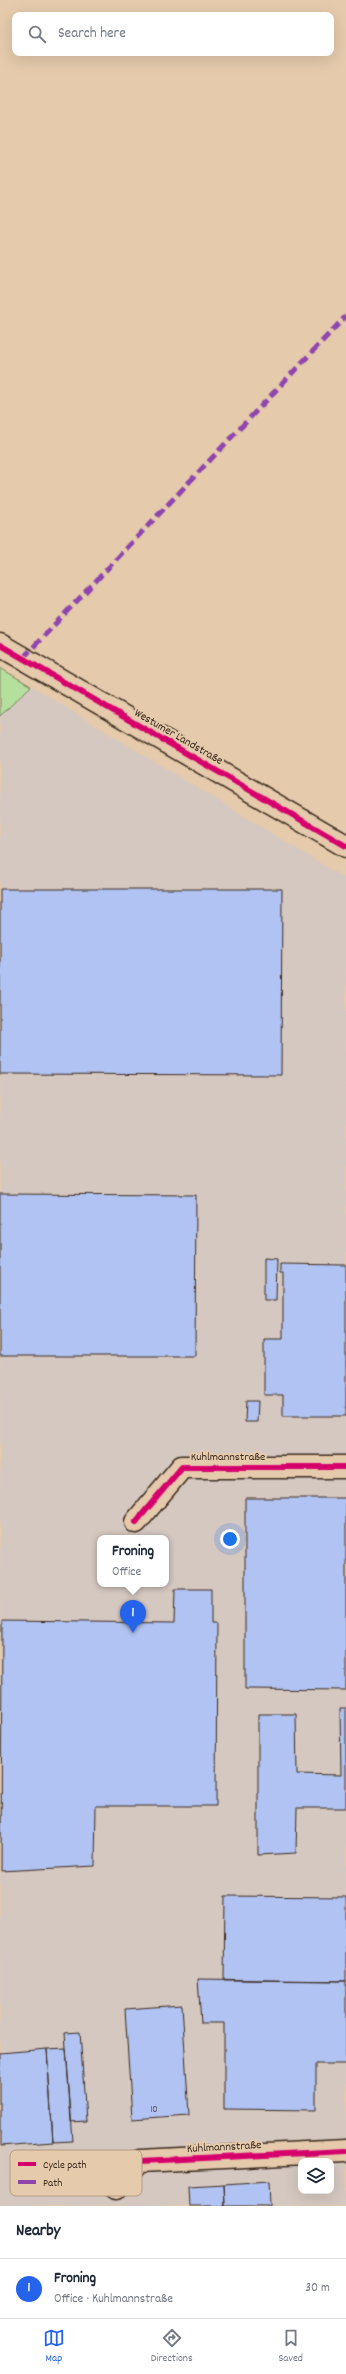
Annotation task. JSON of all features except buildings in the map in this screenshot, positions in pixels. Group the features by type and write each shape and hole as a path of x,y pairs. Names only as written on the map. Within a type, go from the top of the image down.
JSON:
{"street":[{"name":"Westumer Landstraße","path":"0,645 346,846"},
{"name":"Kuhlmannstraße","path":"136,1522 182,1467 346,1467"},
{"name":"Kuhlmannstraße","path":"142,2161 346,2151"}],"shaded area":[{"path":"31,686 346,879 346,2206 0,2206 0,716"}],"green space":[{"path":"0,668 31,686 0,716"}],"marked path":[{"path":"23,658 346,316"}],"cycle path":[{"path":"0,645 346,846"},
{"path":"136,1522 182,1467 346,1467"},
{"path":"142,2161 346,2151"}],"place":[{"name":"Froning","path":"133,1633"}]}
